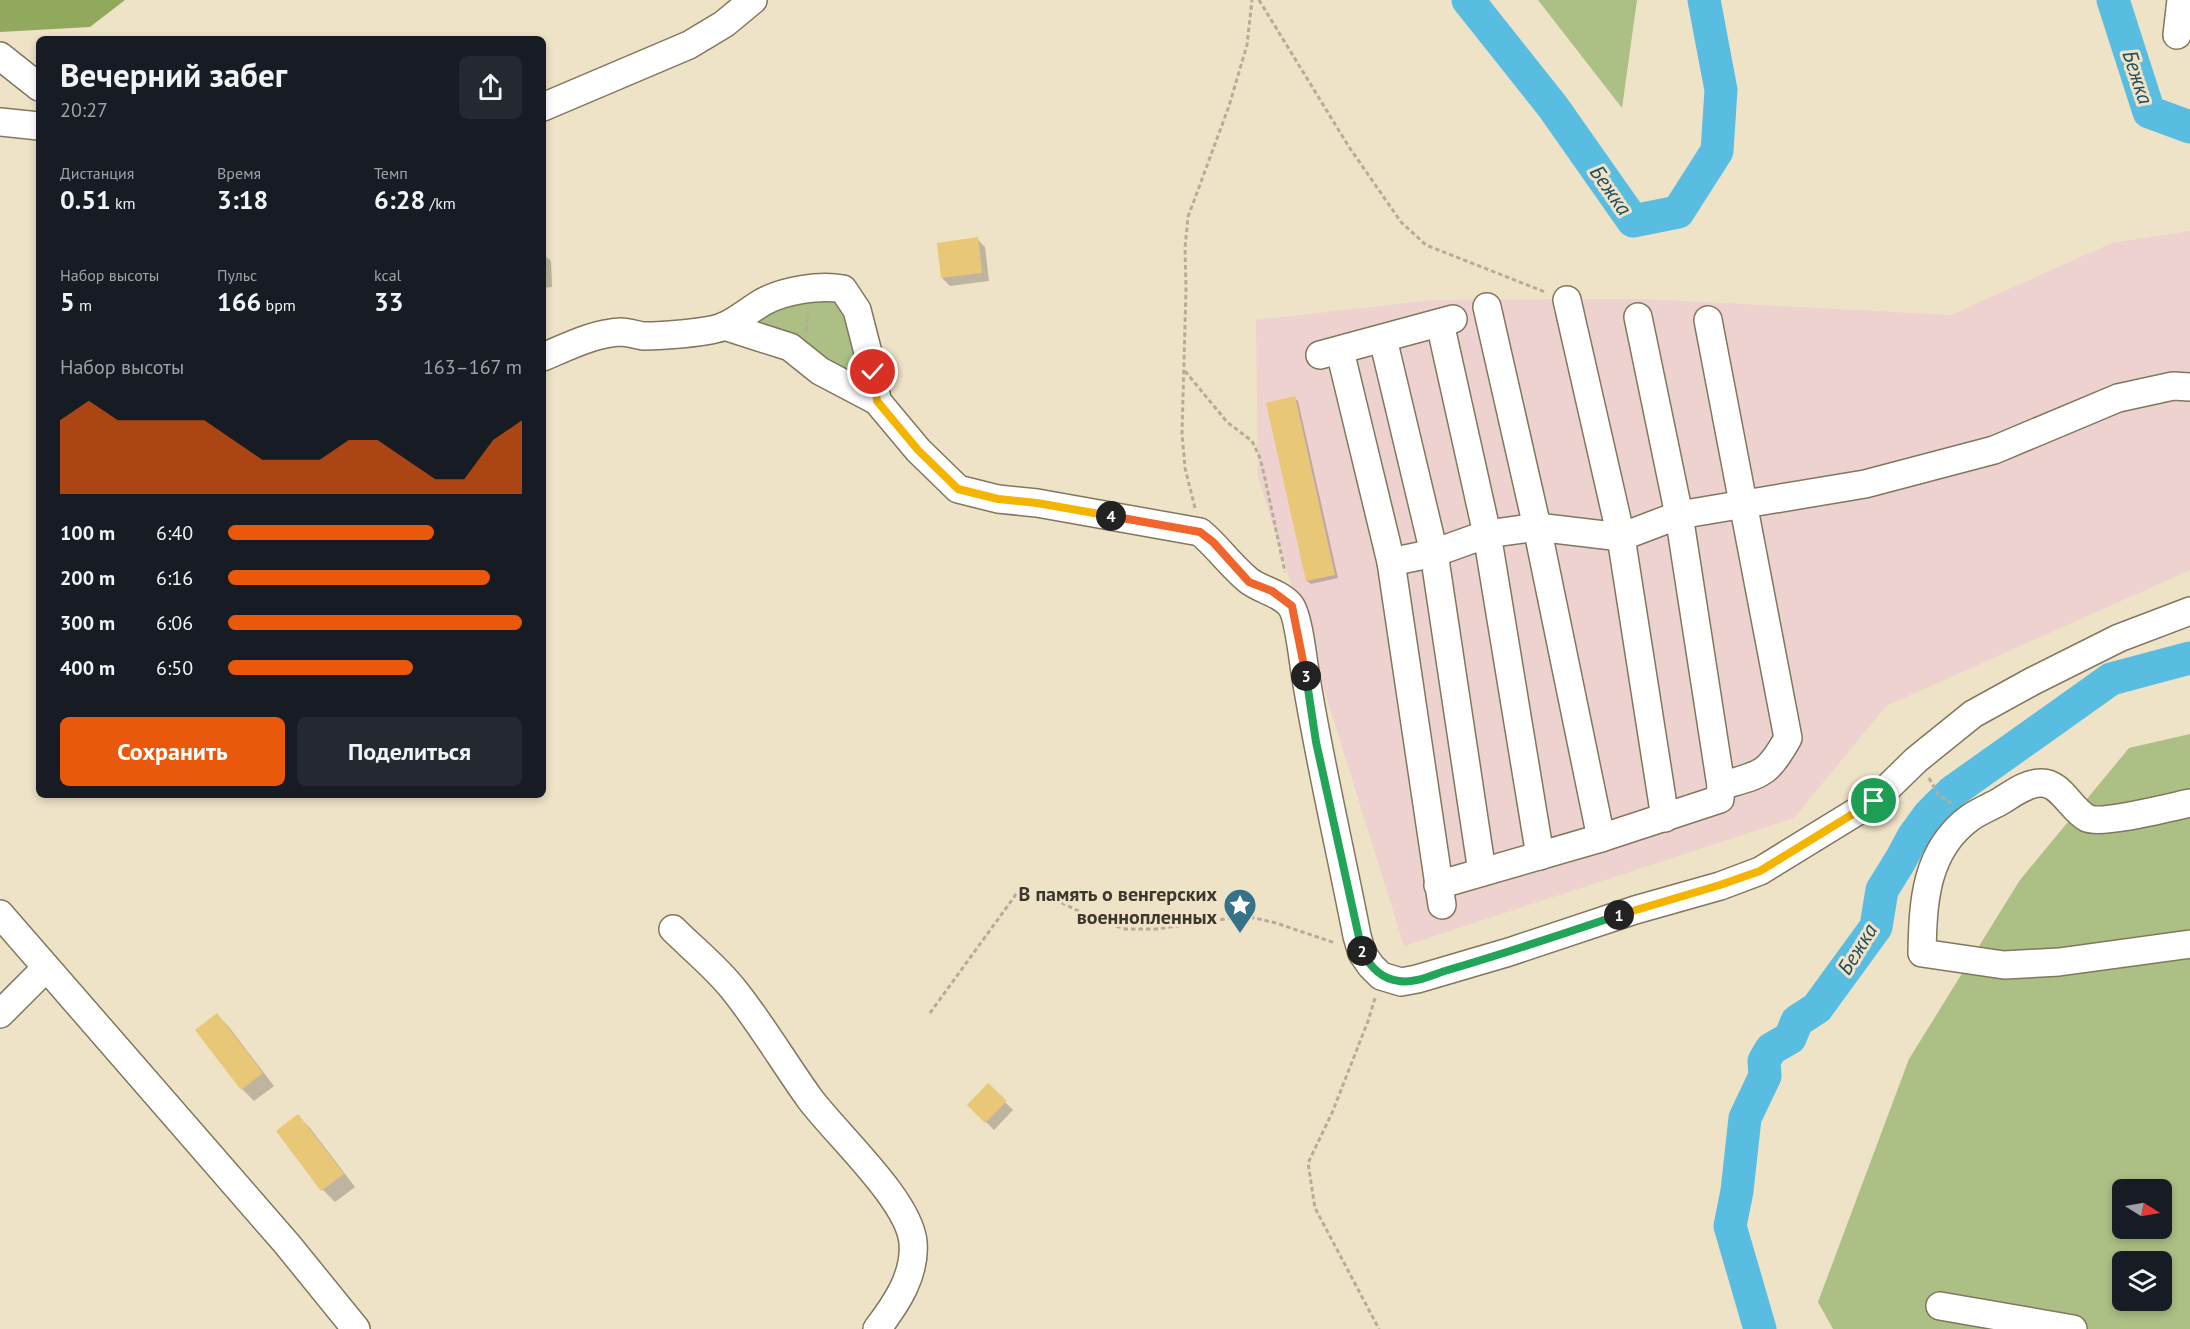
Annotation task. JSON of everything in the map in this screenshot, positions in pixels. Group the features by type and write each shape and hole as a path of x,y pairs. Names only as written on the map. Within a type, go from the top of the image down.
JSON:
{"street":[{"path":"546,106 689,45 724,24 753,0"},
{"path":"2176,35 2181,0"},
{"path":"0,56 36,85"},
{"path":"0,122 36,126"},
{"path":"546,356 598,336 622,332 644,336 694,332 724,326 779,293 810,288 843,289 857,310 873,372 877,401"},
{"path":"1567,300 1622,537 1665,818"},
{"path":"1487,308 1537,527 1601,838"},
{"path":"1540,856 1488,534 1447,321 1330,353 1391,562 1440,895 1482,872 1540,856 1601,838 1720,799 1721,786 1679,515 1638,317"},
{"path":"1708,320 1788,738 1775,762 1758,775 1721,786"},
{"path":"724,326 790,347 820,371 877,401 918,450 958,489 998,499 1037,503 1200,532 1213,542 1249,582 1272,591 1292,606 1301,643 1316,742 1362,953 1381,976 1401,982 1509,952 1760,871 1874,801 1916,760 1973,714 2119,638 2190,611"},
{"path":"1383,339 1434,553 1482,872"},
{"path":"1391,562 1434,553 1488,534 1537,527 1622,537 1679,515 1876,481 1994,450 2118,398 2173,386 2190,387"},
{"path":"2190,803 2103,820 2087,818 2052,786 2041,782 2023,788 1971,818 1952,837 1935,860 1925,891 1922,953 2004,965 2059,962 2190,944"},
{"path":"0,914 287,1244 356,1329"},
{"path":"672,929 733,988 812,1101 894,1198 906,1216 913,1241 912,1263 895,1306 877,1329"},
{"path":"0,1014 46,968"},
{"path":"1940,1306 2073,1329"}],"path":[{"path":"1200,532 1185,468 1182,433 1185,248 1188,217 1238,76 1247,45 1252,0"},
{"path":"1259,0 1349,147 1401,222 1426,245 1567,300"},
{"path":"804,357 810,288"},
{"path":"1184,370 1227,422 1252,441 1260,458 1285,573"},
{"path":"1938,794 1951,803"},
{"path":"930,1013 1017,893 1027,891 1039,892 1095,919 1125,929 1156,929 1246,916 1261,918 1362,953"},
{"path":"1379,1329 1315,1208 1308,1163 1332,1113 1368,1021 1381,976"}],"shaded area":[{"path":"2190,231 2190,570 1886,706 1794,818 1404,946 1258,477 1256,320 1433,300 1643,299 1951,315 2112,243"}],"green space":[{"path":"0,0 125,0 90,27 0,32"},
{"path":"1538,0 1637,0 1622,108"},
{"path":"834,301 847,314 865,361 851,372 753,331 755,312 775,302"},
{"path":"2190,734 2190,1329 1833,1329 1818,1302 1909,1059 2020,880 2129,748"}],"building":[{"path":"978,237 982,273 941,278 937,243"},
{"path":"1295,396 1335,575 1306,581 1266,403"},
{"path":"217,1013 263,1073 241,1090 195,1030"},
{"path":"988,1083 1007,1101 985,1123 967,1105"},
{"path":"298,1114 344,1174 321,1191 276,1131"}],"waterway":[{"name":"Бежка","path":"1468,0 1553,107 1633,221 1678,212 1717,151 1721,90 1704,0"},
{"name":"Бежка","path":"2113,0 2149,112 2190,127"},
{"name":"Бежка","path":"1760,1329 1730,1226 1737,1191 1745,1118 1765,1076 1764,1061 1771,1049 1790,1038 1797,1021 1817,1008 1876,927 1882,890 1913,837 1929,815 1952,792 2111,679 2190,658"}],"place":[{"name":"В память о венгерских военнопленных","path":"1240,934"}],"route":[{"path":"873,372 877,401 918,450 958,489 998,499 1037,503 1200,532 1213,542 1249,582 1272,591 1292,606 1301,643 1316,742 1357,936 1362,953 1381,976 1401,982 1417,979 1509,952 1760,871 1874,801"}]}
